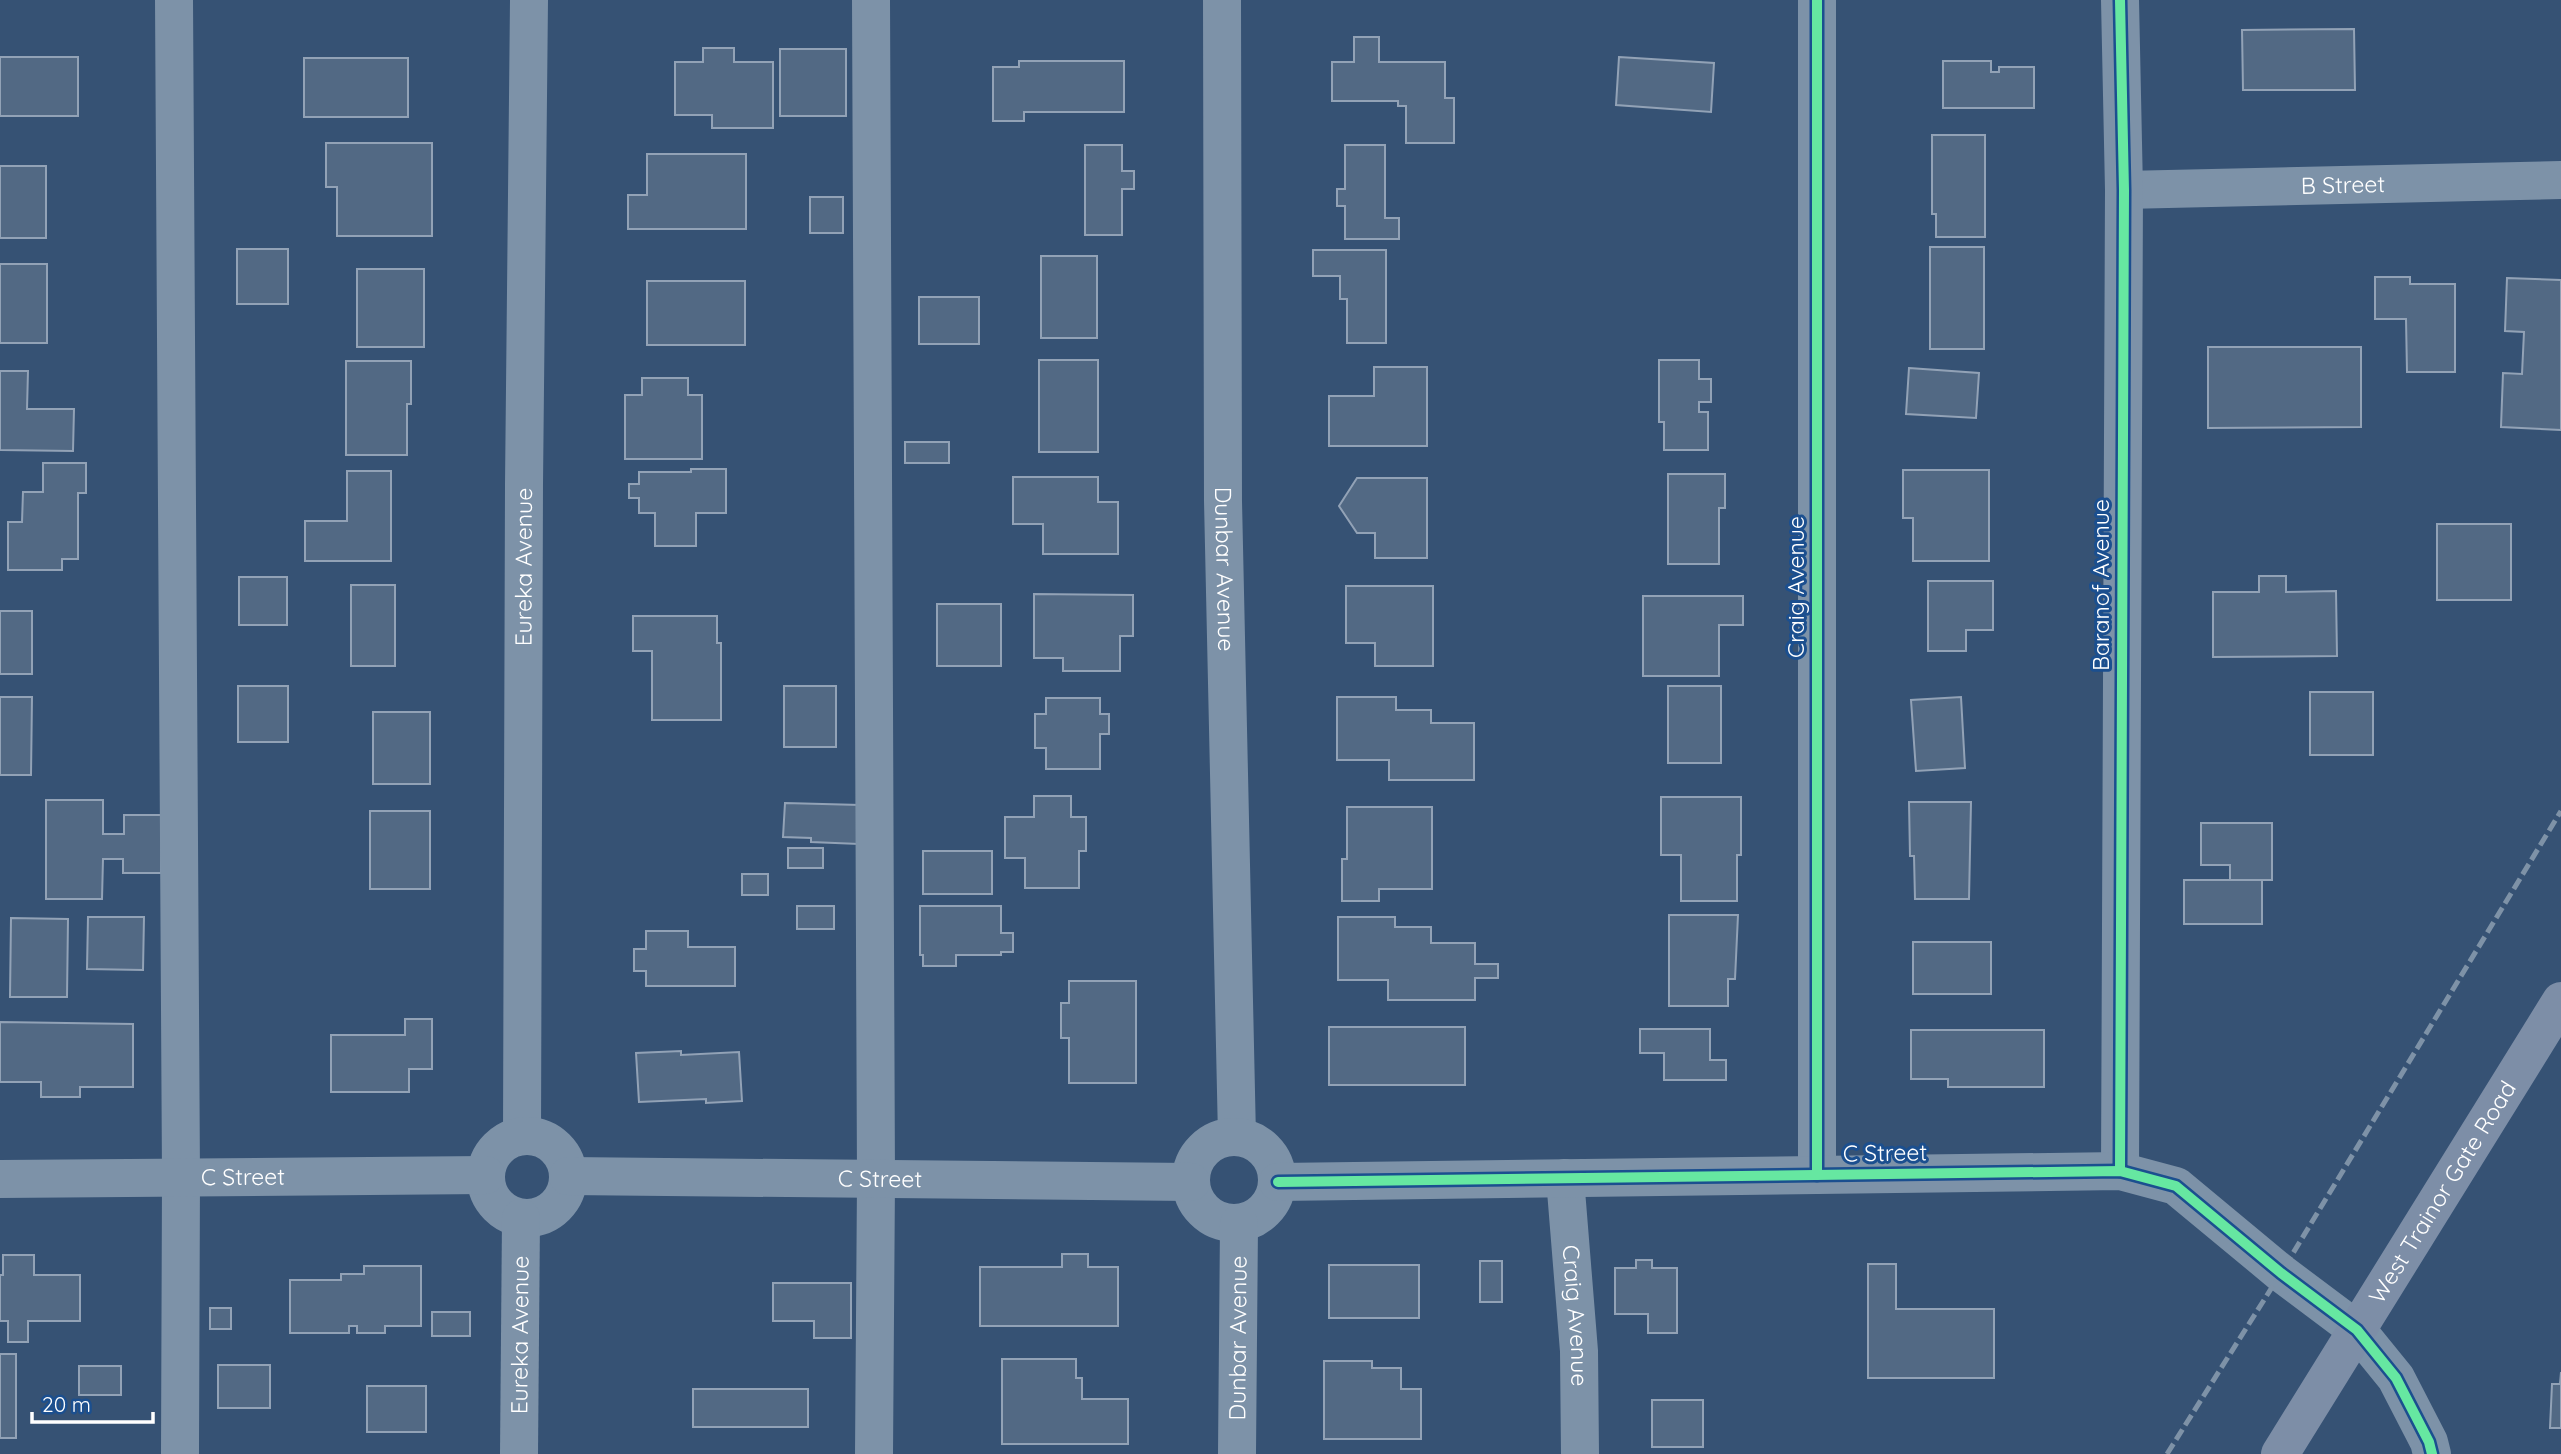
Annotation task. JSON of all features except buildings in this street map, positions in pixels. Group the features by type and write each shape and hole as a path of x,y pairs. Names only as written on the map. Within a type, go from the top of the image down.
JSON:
{"main road":[{"name":"West Trainor Gate Road","path":"2280,1454 2561,1001"}],"street":[{"path":"174,0 181,1177 180,1454"},
{"name":"Eureka Avenue","path":"522,1136 529,0"},
{"path":"871,0 876,1180 874,1454"},
{"name":"Dunbar Avenue","path":"1222,0 1223,500 1237,1137"},
{"name":"Craig Avenue","path":"1817,0 1817,1175"},
{"name":"Baranof Avenue","path":"2120,0 2124,190 2120,1171"},
{"name":"B Street","path":"2124,190 2561,180"},
{"path":"522,1136 549,1142 559,1151 566,1163 566,1190 554,1208 536,1217 521,1218 509,1214 491,1198 486,1187 486,1175 493,1153 501,1145 522,1136"},
{"path":"1237,1137 1262,1146 1271,1157 1278,1182 1275,1197 1266,1210 1254,1219 1239,1224 1225,1223 1206,1213 1194,1196 1191,1182 1196,1159 1203,1149 1225,1138 1237,1137"},
{"name":"C Street","path":"1278,1182 2120,1171 2176,1186 2281,1273 2357,1330"},
{"name":"C Street","path":"0,1179 486,1175"},
{"name":"C Street","path":"568,1176 1191,1182"},
{"name":"Craig Avenue","path":"1565,1178 1579,1351 1580,1454"},
{"name":"Eureka Avenue","path":"519,1454 521,1218"},
{"name":"Dunbar Avenue","path":"1237,1454 1239,1224"},
{"path":"2357,1330 2396,1378 2429,1442 2432,1454"}],"railway":[{"path":"2167,1454 2281,1273 2561,811"}],"cycle path":[{"path":"1817,0 1817,1175"},
{"path":"2120,0 2124,190 2120,1171"},
{"path":"1278,1182 2120,1171 2176,1186 2281,1273 2357,1330 2396,1378 2429,1442 2432,1454"}]}
